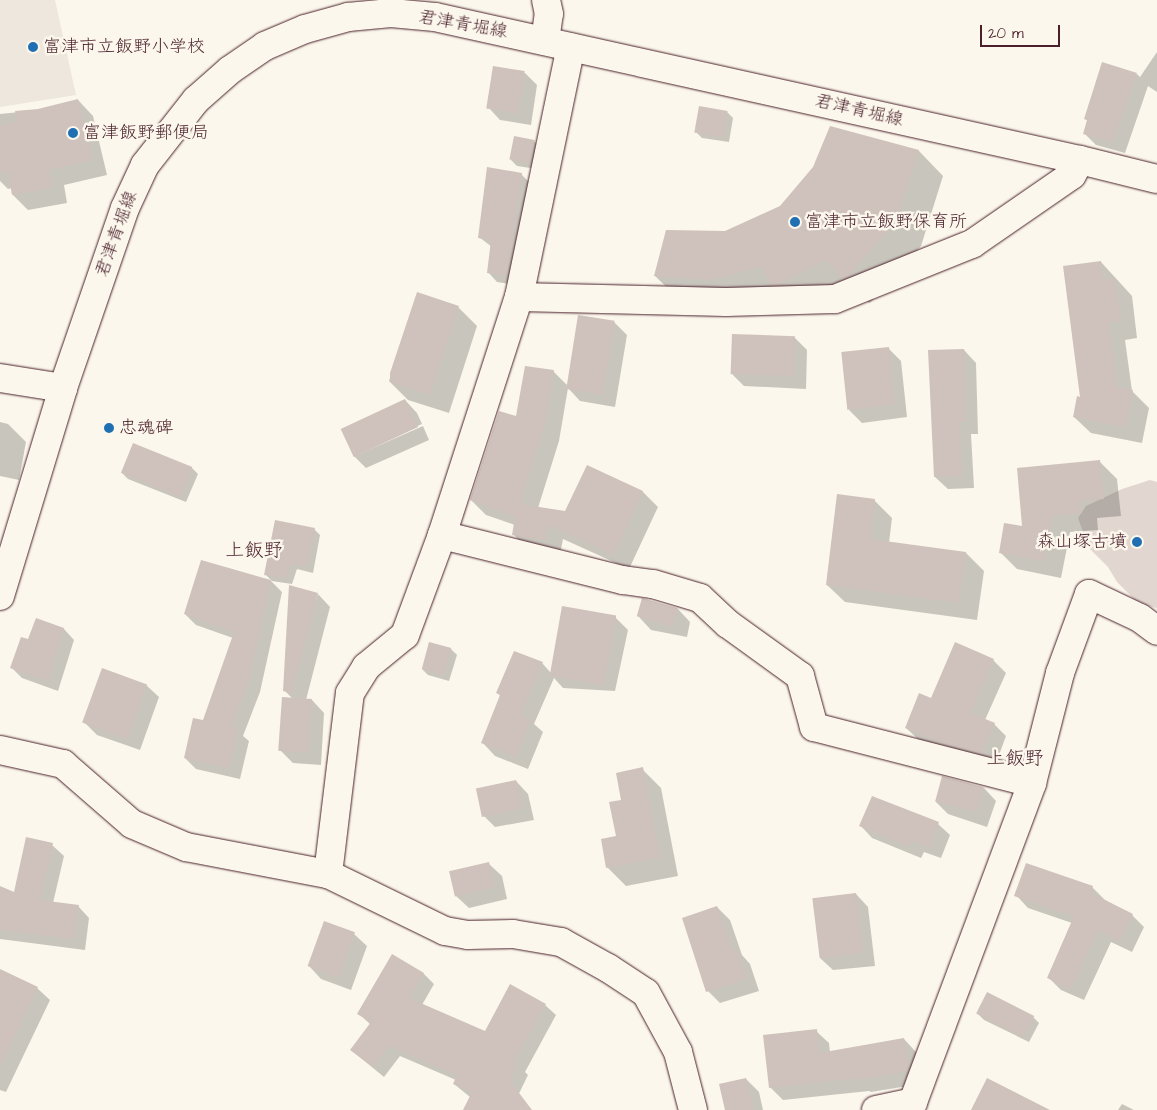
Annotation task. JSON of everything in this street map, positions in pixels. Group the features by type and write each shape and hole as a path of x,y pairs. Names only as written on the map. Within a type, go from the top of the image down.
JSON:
{"street":[{"path":"328,874 350,693 366,668 405,635 442,535 518,297 558,44 546,0"},
{"name":"君津青堀線","path":"0,596 63,388 125,208 145,165 196,100 230,70 265,46 305,29 348,17 391,13 435,16 1080,160 1157,179"},
{"path":"518,297 726,302 835,299 972,244 1072,175 1080,160"},
{"path":"0,378 63,388"},
{"path":"442,535 623,580 654,584 700,598 728,624 800,676 814,727 1032,783"},
{"path":"876,1110 913,1102 1032,783 1060,673 1089,594 1140,618 1157,631"},
{"path":"0,750 62,764 132,824 186,847 328,874 445,930 468,935 513,934 561,942 608,968 646,993 678,1052 693,1110"}],"shaded area":[{"name":"富津市立飯野小学校","path":"0,0 55,0 76,95 0,107"},
{"path":"1150,480 1157,482 1157,608 1139,604 1117,582 1108,567 1089,548 1078,518 1086,506 1122,489"}],"building":[{"path":"1102,62 1137,73 1113,142 1083,134 1087,120 1084,119"},
{"path":"493,66 525,71 518,113 486,108"},
{"path":"78,99 93,160 49,170 52,188 12,195 8,172 0,173 0,125 17,122 15,111 38,109"},
{"path":"699,106 728,111 723,138 694,133"},
{"path":"830,126 919,150 896,222 846,278 843,279 826,260 777,285 772,285 762,267 710,280 654,276 666,230 725,231 780,206 813,167"},
{"path":"514,136 535,140 530,164 509,160"},
{"path":"487,167 522,173 507,276 487,273 491,240 478,238"},
{"path":"1101,261 1103,280 1115,278 1121,321 1109,323 1117,387 1133,390 1126,427 1073,417 1077,396 1080,397 1063,266"},
{"path":"417,292 459,306 430,395 390,382 390,373"},
{"path":"578,315 615,321 603,395 566,389"},
{"path":"732,334 795,336 794,376 731,374"},
{"path":"889,347 895,405 847,410 841,352"},
{"path":"964,349 966,422 959,422 962,476 934,477 928,350"},
{"path":"525,366 554,370 545,425 520,504 565,511 587,465 643,491 614,555 548,525 546,540 512,535 515,517 470,500 499,411 516,416"},
{"path":"405,399 418,427 354,457 341,429"},
{"path":"133,443 192,467 180,497 121,473"},
{"path":"1100,460 1104,499 1080,501 1082,513 1053,516 1044,561 999,553 1004,523 1022,526 1017,468"},
{"path":"837,494 875,499 870,539 966,552 959,603 826,585"},
{"path":"275,520 315,528 307,567 291,564 286,578 264,575"},
{"path":"201,560 271,580 249,679 231,727 238,728 229,768 184,758 193,718 203,720 234,632 184,614"},
{"path":"289,585 318,593 292,693 283,691"},
{"path":"642,598 678,608 672,626 637,616"},
{"path":"562,606 616,616 604,685 550,676"},
{"path":"36,618 64,628 48,681 10,668 21,637 28,639"},
{"path":"429,642 451,648 444,675 422,669"},
{"path":"955,642 994,659 971,713 995,723 982,754 950,746 905,728 919,693 931,698"},
{"path":"514,651 543,662 521,715 531,719 516,757 481,743 500,695 496,693"},
{"path":"102,668 147,684 127,739 82,723"},
{"path":"282,697 312,699 308,753 278,751"},
{"path":"643,767 660,858 606,868 601,839 616,836 609,802 621,800 616,773"},
{"path":"942,776 984,787 977,812 935,801"},
{"path":"516,780 522,808 482,817 476,789"},
{"path":"872,796 939,822 930,848 912,841 909,847 859,826"},
{"path":"26,837 53,843 40,900 79,905 74,939 0,930 0,886 14,892"},
{"path":"489,862 495,887 455,897 449,871"},
{"path":"1026,863 1093,886 1091,893 1133,914 1120,941 1098,930 1071,989 1047,978 1074,916 1014,896"},
{"path":"856,893 863,953 820,958 812,898"},
{"path":"717,906 733,951 737,950 747,979 706,992 682,918"},
{"path":"324,921 355,932 339,977 308,966"},
{"path":"392,954 424,973 409,998 485,1031 510,984 546,1004 514,1061 518,1064 510,1081 532,1110 463,1110 472,1092 453,1084 457,1075 389,1046 373,1067 350,1050 371,1022 357,1014"},
{"path":"0,969 38,987 0,1067"},
{"path":"987,992 1034,1016 1023,1037 976,1013"},
{"path":"817,1029 819,1053 904,1038 908,1071 857,1080 856,1078 769,1088 763,1035"},
{"path":"746,1078 754,1110 725,1110 719,1084"},
{"path":"987,1078 1050,1110 971,1110"}],"place":[{"name":"富津市立飯野小学校","path":"33,47"},
{"name":"富津飯野郵便局","path":"73,133"},
{"name":"富津市立飯野保育所","path":"795,222"},
{"name":"忠魂碑","path":"109,428"},
{"name":"森山塚古墳","path":"1137,542"}],"district":[{"name":"上飯野","path":"254,551"},
{"name":"上飯野","path":"1015,759"}]}
